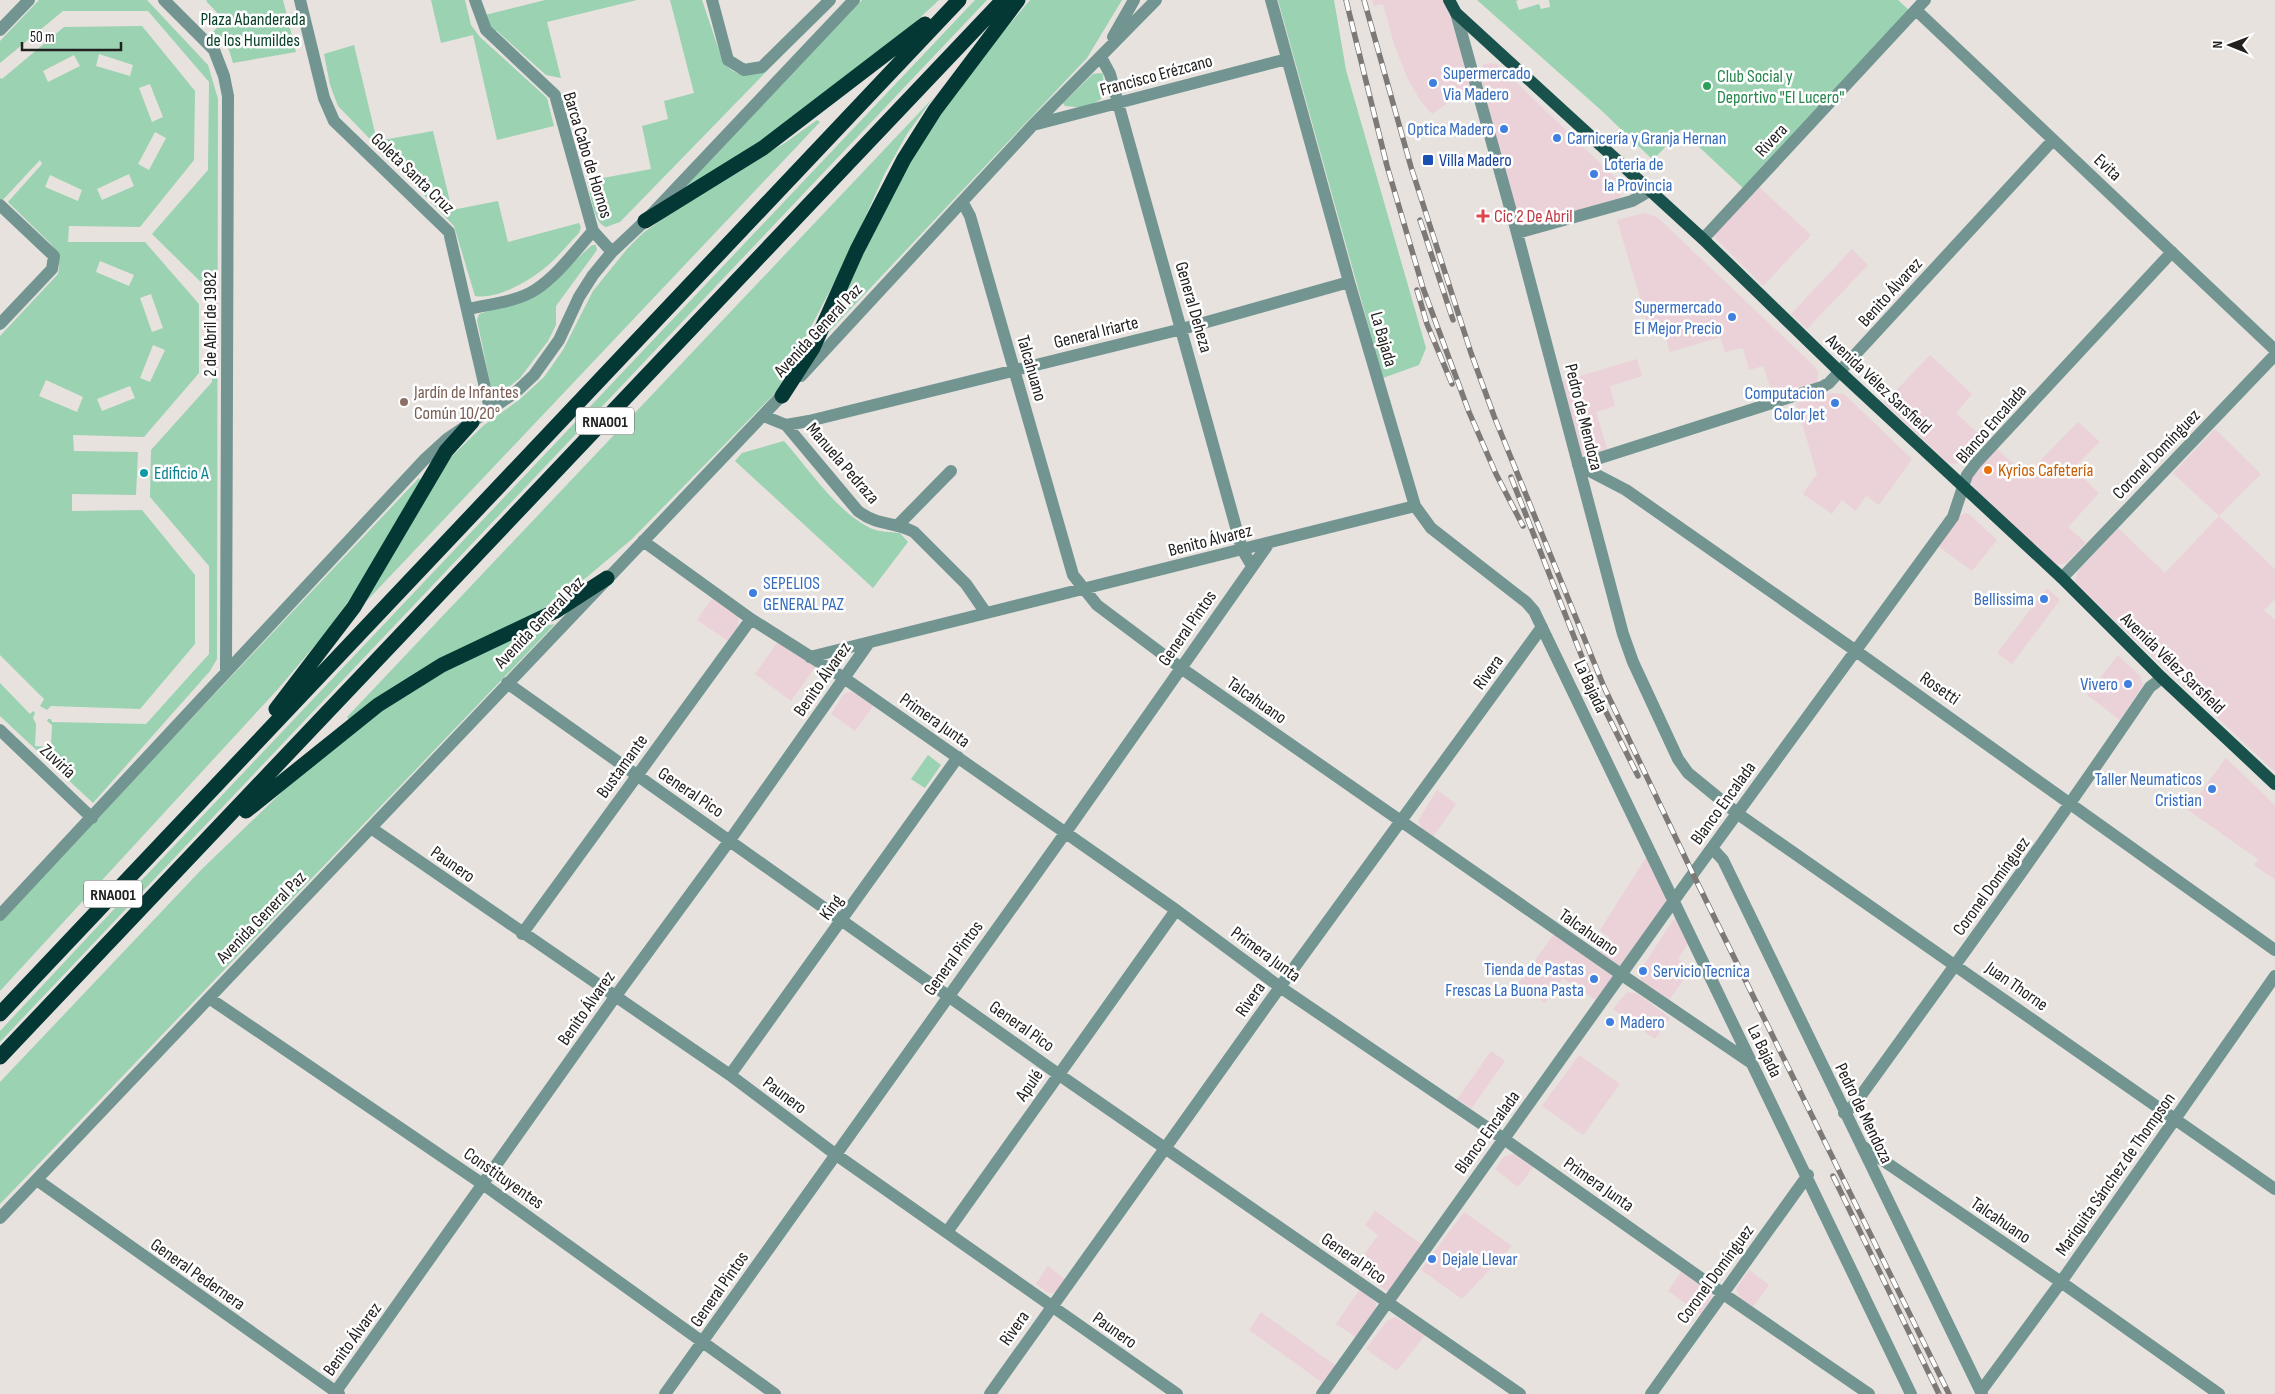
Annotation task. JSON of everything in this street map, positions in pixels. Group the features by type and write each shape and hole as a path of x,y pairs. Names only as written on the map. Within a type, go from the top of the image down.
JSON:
{"highway":[{"path":"645,221 763,148 958,0"},
{"name":"RNA001","path":"0,1014 958,0"},
{"name":"RNA001","path":"0,1058 1003,0"},
{"path":"782,396 814,348 861,242 904,159 935,110 1018,0"},
{"path":"226,774 354,607 446,451 472,422"},
{"path":"206,842 378,704 442,665 556,611 607,578"}],"main road":[{"name":"Pedro de Mendoza","path":"1449,0 1456,13"},
{"name":"Avenida Vélez Sarsfield","path":"1456,13 1651,190 1840,372 2062,578 2162,678 2275,784"}],"street":[{"path":"0,30 29,0"},
{"name":"2 de Abril de 1982","path":"164,0 214,50 224,76 228,96 226,671"},
{"name":"Goleta Santa Cruz","path":"300,0 324,98 334,121 449,232 490,409"},
{"name":"Barca Cabo de Hornos","path":"475,0 486,30 554,95 593,231 612,252"},
{"path":"712,0 728,60 744,70 762,67 830,0"},
{"path":"1,912 92,818 226,671 424,460 472,422 516,392 534,375 559,340 579,297 612,252 645,221 854,0"},
{"name":"Avenida General Paz","path":"1102,54 1134,0"},
{"name":"Avenida General Paz","path":"0,1218 607,578 764,416 1034,125 1156,0"},
{"name":"La Bajada","path":"1270,0 1349,282 1416,506 1431,528 1526,602 1542,627 1912,1394"},
{"name":"Evita","path":"1921,5 2053,140 2275,350"},
{"name":"Rivera","path":"1703,239 1921,5"},
{"name":"Pedro de Mendoza","path":"1456,13 1474,84 1517,233 1623,634 1633,662 1683,766 1688,773 1738,814"},
{"name":"General Deheza","path":"1102,54 1110,74 1182,328 1242,549 1252,566"},
{"name":"Francisco Erézcano","path":"1034,125 1287,59"},
{"name":"Benito Álvarez","path":"1578,465 1822,387 1840,372 2053,140"},
{"path":"1517,233 1632,201 1651,190"},
{"name":"Talcahuano","path":"963,203 970,216 1072,575 1083,590 1097,605 1181,668 1622,975 1752,1063"},
{"path":"0,205 54,256 52,269 0,324"},
{"path":"468,309 511,300 535,290 555,273 593,231"},
{"name":"Blanco Encalada","path":"1322,1394 1673,901 1953,517 1967,475 2172,252"},
{"name":"General Iriarte","path":"786,425 1182,328 1349,282"},
{"name":"Coronel Domínguez","path":"2062,578 2275,355"},
{"path":"764,416 786,425"},
{"name":"Manuela Pedraza","path":"786,425 858,510 869,519 914,532 966,584 986,613"},
{"name":"Rosetti","path":"1578,465 1626,490 2072,803 2275,950"},
{"path":"897,526 951,471"},
{"name":"Benito Álvarez","path":"810,657 1416,506"},
{"name":"Primera Junta","path":"643,541 750,619 844,678 1066,832 1280,986 1504,1139 1869,1394"},
{"name":"General Pintos","path":"666,1394 1269,543"},
{"name":"Bustamante","path":"522,934 750,619"},
{"name":"Rivera","path":"990,1394 1280,986 1542,627"},
{"name":"Benito Álvarez","path":"337,1393 615,997 730,840 868,644"},
{"name":"Coronel Domínguez","path":"1844,1112 1854,1105 1956,965 2072,803 2150,687 2162,678"},
{"name":"General Pico","path":"507,683 636,777 730,840 1058,1074 1520,1394"},
{"name":"Zuviría","path":"0,730 92,818"},
{"name":"King","path":"730,1075 843,920 958,757"},
{"name":"Juan Thorne","path":"1738,814 2275,1189"},
{"name":"Paunero","path":"371,828 522,934 730,1075 835,1154 1177,1394"},
{"name":"Pedro de Mendoza","path":"1712,848 1723,860 1982,1393"},
{"name":"Apulé","path":"946,1232 1176,910"},
{"name":"Mariquita Sánchez de Thompson","path":"1982,1393 2275,976"},
{"name":"Constituyentes","path":"208,998 484,1185 775,1394"},
{"name":"Talcahuano","path":"1860,1145 2061,1282 2219,1394"},
{"name":"Coronel Domínguez","path":"1651,1394 1808,1175"},
{"name":"General Pedernera","path":"37,1180 337,1393"}],"shaded area":[{"path":"1372,0 1446,0 1470,87 1432,114 1420,100 1407,77 1394,44 1383,4 1374,6"},
{"path":"1497,64 1621,183 1623,188 1620,198 1524,226 1520,224 1478,77 1479,70 1483,65"},
{"path":"1758,186 1811,235 1763,286 1713,236"},
{"path":"1644,213 1657,217 1815,367 1818,372 1817,383 1774,398 1763,366 1749,370 1743,348 1725,352 1720,337 1670,352 1661,322 1648,325 1617,220"},
{"path":"1852,249 1868,265 1807,329 1791,314"},
{"path":"1930,355 1972,394 1956,413 1983,438 1961,461 1955,464 1948,463 1884,403"},
{"path":"1637,359 1642,376 1610,386 1615,406 1596,412 1607,449 1581,456 1560,382"},
{"path":"1833,393 1844,394 1912,459 1879,505 1866,496 1855,511 1842,500 1832,514 1803,494 1817,474 1796,403"},
{"path":"2078,422 2100,442 2074,468 2099,493 2068,527 2086,543 2066,563 2055,565 1976,491 1970,481 1971,475 1996,448 2026,475"},
{"path":"2215,429 2261,474 2219,516 2173,473"},
{"path":"1965,513 1969,514 1997,540 1972,571 1938,546 1959,516"},
{"path":"2219,516 2275,569 2275,599 2264,610 2275,620 2275,772 2080,588 2075,581 2078,571 2118,528 2165,573"},
{"path":"2047,588 2060,600 2012,664 1997,653"},
{"path":"714,596 739,617 738,626 728,641 697,620"},
{"path":"779,640 816,666 791,701 755,674"},
{"path":"2118,655 2140,676 2143,685 2120,720 2087,695"},
{"path":"850,692 857,693 874,705 855,731 831,714 844,694"},
{"path":"2226,758 2275,805 2275,880 2254,865 2258,859 2188,810"},
{"path":"1437,790 1456,804 1433,837 1422,829 1418,821"},
{"path":"1647,856 1666,897 1666,904 1623,968 1599,953 1610,938 1600,930"},
{"path":"1677,918 1689,942 1678,959 1691,969 1667,1003 1641,981 1640,971 1673,920"},
{"path":"1554,934 1613,978 1600,1003 1563,978 1545,1003 1518,984"},
{"path":"1627,992 1638,994 1670,1018 1655,1039 1613,1009"},
{"path":"1491,1051 1505,1061 1471,1109 1457,1099"},
{"path":"1579,1055 1620,1084 1583,1135 1542,1106"},
{"path":"1512,1154 1518,1155 1534,1166 1518,1187 1495,1169 1504,1157"},
{"path":"1375,1211 1424,1246 1389,1292 1354,1269 1378,1235 1365,1225"},
{"path":"1464,1212 1512,1246 1462,1299 1421,1270"},
{"path":"1048,1266 1066,1280 1054,1293 1049,1293 1036,1284"},
{"path":"1682,1270 1711,1292 1711,1299 1701,1314 1668,1291"},
{"path":"1749,1270 1769,1285 1753,1307 1740,1298 1736,1289"},
{"path":"1360,1289 1376,1303 1375,1311 1356,1337 1336,1324"},
{"path":"1261,1312 1336,1366 1324,1384 1249,1330"},
{"path":"1395,1317 1425,1335 1397,1371 1366,1349 1387,1321"}],"green space":[{"path":"39,0 147,0 208,65 218,99 217,659 210,671 93,803 0,716 0,683 30,714 33,711 35,713 33,718 36,724 35,746 51,747 52,725 47,721 48,719 51,719 52,722 146,724 209,654 209,566 150,497 151,450 212,382 213,294 152,234 208,170 209,82 148,11 63,11 0,63 0,41"},
{"name":"Plaza Abanderada de los Humildes","path":"207,0 283,0 296,52 233,63 228,47 213,32 224,20"},
{"path":"431,0 465,0 471,25 480,37 547,98 554,126 497,140 473,35 441,43"},
{"path":"545,0 637,0 547,22 561,78 546,75 497,31 490,32 485,15"},
{"path":"670,0 702,0 723,62 734,72 747,75 828,0 836,0 620,222 606,227 598,220 595,214 587,181 651,169 642,126 668,119 664,101 694,93"},
{"path":"862,0 939,0 872,62 735,160 672,197"},
{"path":"975,0 987,0 0,1042 0,1031 84,941"},
{"path":"1030,0 1122,0 1087,58 827,334 896,182 964,78"},
{"path":"1278,0 1334,0 1346,70 1426,348 1419,365 1383,378"},
{"name":"Club Social y Deportivo \"El Lucero\"","path":"1477,0 1519,0 1516,1 1519,10 1539,4 1541,9 1550,7 1549,0 1898,0 1910,11 1743,188 1681,130 1653,160 1602,111"},
{"path":"142,26 195,91 194,160 140,227 69,226 68,242 145,242 199,304 199,373 144,437 73,435 74,451 138,452 136,495 72,494 72,511 142,510 195,575 195,644 140,709 51,706 47,710 40,706 44,699 0,655 0,336 58,274 59,262 51,244 8,202 42,164 40,160 0,203 0,78 2,79 64,27","holes":["99,54 133,65 130,76 96,66","74,55 80,66 48,82 43,71","150,84 163,117 152,122 139,88","155,132 166,138 149,170 138,164","129,174 134,186 102,200 97,189","50,175 82,190 78,201 45,187","100,261 134,275 129,286 96,272","151,294 163,328 152,332 140,298","153,345 165,350 150,382 140,378","46,380 83,397 77,412 39,396","130,386 135,398 102,411 97,399"]},
{"path":"354,45 377,141 433,131 452,210 498,201 508,242 579,223 581,227 579,233 550,263 531,278 503,292 493,295 475,296 454,226 338,106 330,85 324,54"},
{"path":"1093,74 1103,74 1104,91 1101,99 1086,108 1065,106 1063,103"},
{"path":"933,98 907,134 885,173 843,266 777,391 632,539 587,577 540,611 349,720 347,717"},
{"path":"817,120 820,122 360,608 392,557 431,485 450,458 484,425 519,400 544,377 563,350 593,291 627,249 643,233 690,199 785,143"},
{"path":"592,245 596,245 597,250 556,306 556,325 548,341 520,378 501,393 492,392 477,320 479,314 538,295"},
{"path":"784,441 835,501 858,521 870,528 900,533 908,542 873,588 735,461 742,453"},
{"path":"419,478 421,481 371,569 328,630 278,689 0,991 0,921"},
{"path":"555,624 0,1204 0,1082 202,869 284,790 391,704 453,666 539,627"},
{"path":"928,755 941,765 925,788 911,779"}],"railway":[{"path":"1346,0 1387,166 1423,288 1469,412 1496,474 1523,526"},
{"path":"1364,0 1411,167 1471,353 1494,416 1604,687 1693,874 1949,1394"},
{"path":"1420,220 1453,320"},
{"path":"1417,290 1427,324 1452,384"},
{"path":"1511,477 1595,690 1638,776"},
{"path":"1833,1176 1939,1394"}],"place":[{"name":"Supermercado Via Madero","path":"1433,83"},
{"name":"Club Social y Deportivo \"El Lucero\"","path":"1707,86"},
{"name":"Optica Madero","path":"1504,129"},
{"name":"Carnicería y Granja Hernan","path":"1557,138"},
{"name":"Villa Madero","path":"1428,160"},
{"name":"Loteria de la Provincia","path":"1594,174"},
{"name":"Cic 2 De Abril","path":"1483,216"},
{"name":"Supermercado El Mejor Precio","path":"1732,317"},
{"name":"Jardín de Infantes Común 10/20°","path":"404,402"},
{"name":"Computacion Color Jet","path":"1835,403"},
{"name":"Kyrios Cafetería","path":"1988,470"},
{"name":"Edificio A","path":"144,473"},
{"name":"SEPELIOS GENERAL PAZ","path":"753,593"},
{"name":"Bellissima","path":"2044,599"},
{"name":"Vivero","path":"2128,684"},
{"name":"Taller Neumaticos Cristian","path":"2212,789"},
{"name":"Servicio Tecnica","path":"1643,971"},
{"name":"Tienda de Pastas Frescas La Buona Pasta","path":"1594,979"},
{"name":"Madero","path":"1610,1022"},
{"name":"Dejale Llevar","path":"1432,1259"}]}
